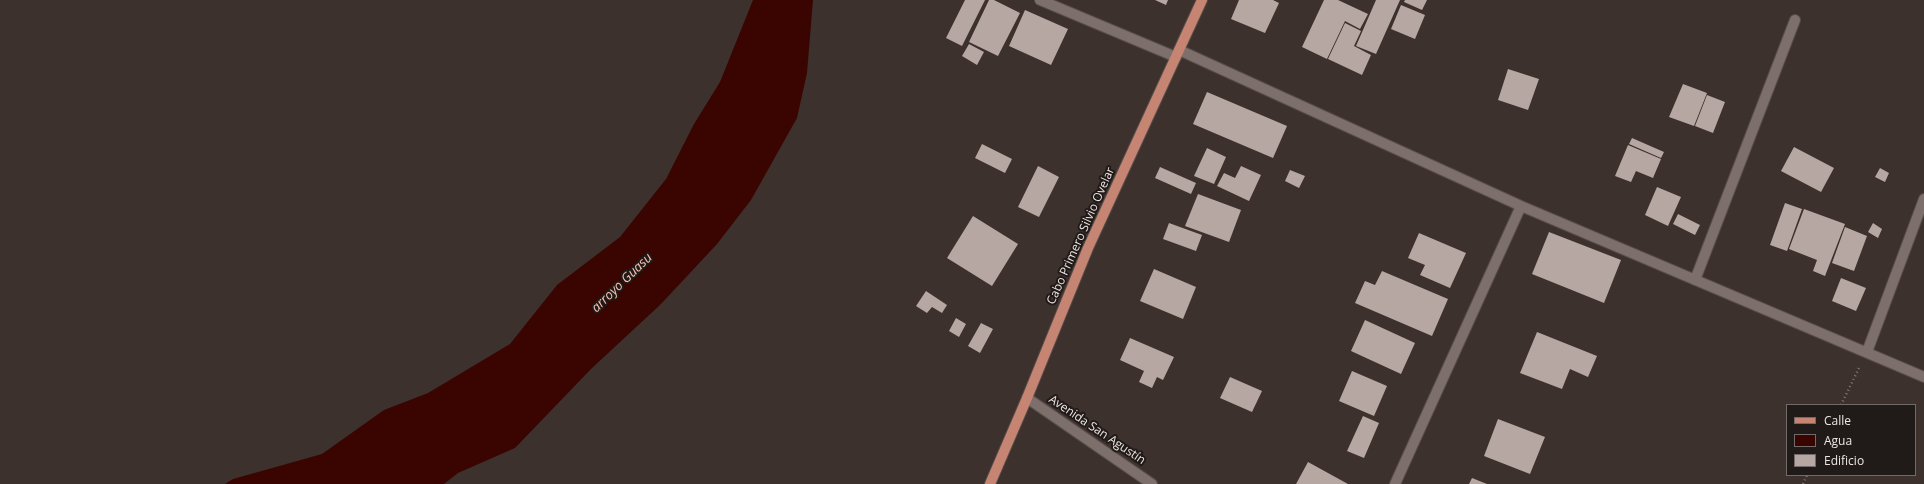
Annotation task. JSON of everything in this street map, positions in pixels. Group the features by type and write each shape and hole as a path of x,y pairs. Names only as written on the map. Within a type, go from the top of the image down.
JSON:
{"main road":[{"name":"Cabo Primero Silvio Ovelar","path":"990,484 1088,248 1202,0"}],"street":[{"path":"1040,0 1177,53 1521,206 1924,377"},
{"path":"1695,280 1795,20"},
{"path":"1867,352 1924,199"},
{"path":"1395,484 1521,206"},
{"name":"Avenida San Agustín","path":"1027,398 1152,484"}],"path":[{"path":"1841,404 1867,352"}],"water":[{"name":"arroyo Guasu","path":"753,0 813,0 807,73 797,118 751,200 717,244 661,304 591,369 515,448 458,473 444,484 225,484 233,479 322,454 384,410 428,393 510,344 557,285 620,237 666,179 694,124 720,82"}],"building":[{"path":"965,0 985,0 962,46 946,38"},
{"path":"989,0 994,0 1020,13 998,56 969,42"},
{"path":"1155,0 1168,0 1166,5"},
{"path":"1239,0 1273,0 1279,3 1265,33 1231,19"},
{"path":"1324,0 1338,0 1368,14 1360,29 1345,21 1327,59 1302,47"},
{"path":"1376,0 1400,0 1376,54 1356,46"},
{"path":"1405,0 1427,0 1422,10 1404,2"},
{"path":"1401,5 1425,15 1415,39 1391,29"},
{"path":"1025,10 1068,29 1051,65 1009,46"},
{"path":"1345,23 1361,31 1354,46 1371,55 1362,75 1328,59"},
{"path":"969,44 984,52 977,65 962,56"},
{"path":"1508,69 1539,79 1528,110 1498,100"},
{"path":"1683,84 1707,93 1694,126 1669,117"},
{"path":"1207,92 1287,126 1273,158 1193,124"},
{"path":"1707,95 1725,102 1713,133 1695,126"},
{"path":"1632,138 1664,152 1661,158 1629,144"},
{"path":"982,144 1012,159 1005,173 975,158"},
{"path":"1628,145 1661,159 1653,178 1636,171 1631,182 1615,176"},
{"path":"1794,147 1834,168 1821,192 1781,171"},
{"path":"1207,148 1226,157 1214,184 1194,176"},
{"path":"1038,166 1059,177 1039,217 1018,207"},
{"path":"1241,166 1261,175 1249,201 1217,186 1224,173 1235,178"},
{"path":"1160,167 1196,183 1191,194 1155,178"},
{"path":"1880,168 1889,173 1885,182 1875,177"},
{"path":"1290,170 1305,176 1299,188 1285,181"},
{"path":"1657,187 1681,197 1668,226 1645,215"},
{"path":"1198,194 1241,210 1229,242 1185,226"},
{"path":"1785,203 1802,209 1787,251 1770,245"},
{"path":"1804,209 1845,224 1825,276 1813,271 1817,260 1789,249"},
{"path":"1678,214 1700,225 1695,235 1673,224"},
{"path":"973,216 1018,244 992,286 947,258"},
{"path":"1169,223 1202,235 1196,251 1163,239"},
{"path":"1873,223 1882,229 1878,238 1868,232"},
{"path":"1845,227 1867,236 1854,271 1832,263"},
{"path":"1549,232 1621,260 1604,303 1532,274"},
{"path":"1419,233 1466,253 1450,288 1420,275 1425,265 1408,258"},
{"path":"1154,269 1196,287 1183,319 1140,301"},
{"path":"1382,271 1448,299 1432,336 1355,303 1365,281 1375,285"},
{"path":"1841,278 1866,288 1856,311 1832,301"},
{"path":"926,291 947,305 942,313 932,307 927,313 916,306"},
{"path":"956,318 966,324 959,337 949,331"},
{"path":"1365,320 1415,343 1401,374 1351,351"},
{"path":"981,323 993,329 980,353 968,346"},
{"path":"1537,332 1597,356 1588,377 1570,369 1562,389 1520,373"},
{"path":"1130,338 1174,357 1163,380 1157,377 1152,388 1139,382 1144,371 1120,360"},
{"path":"1352,371 1387,386 1374,416 1339,401"},
{"path":"1230,377 1262,391 1252,412 1220,398"},
{"path":"1363,416 1379,423 1364,458 1347,451"},
{"path":"1498,419 1545,437 1530,474 1484,456"},
{"path":"1308,462 1348,484 1296,484"},
{"path":"1472,478 1487,484 1469,484"}]}
